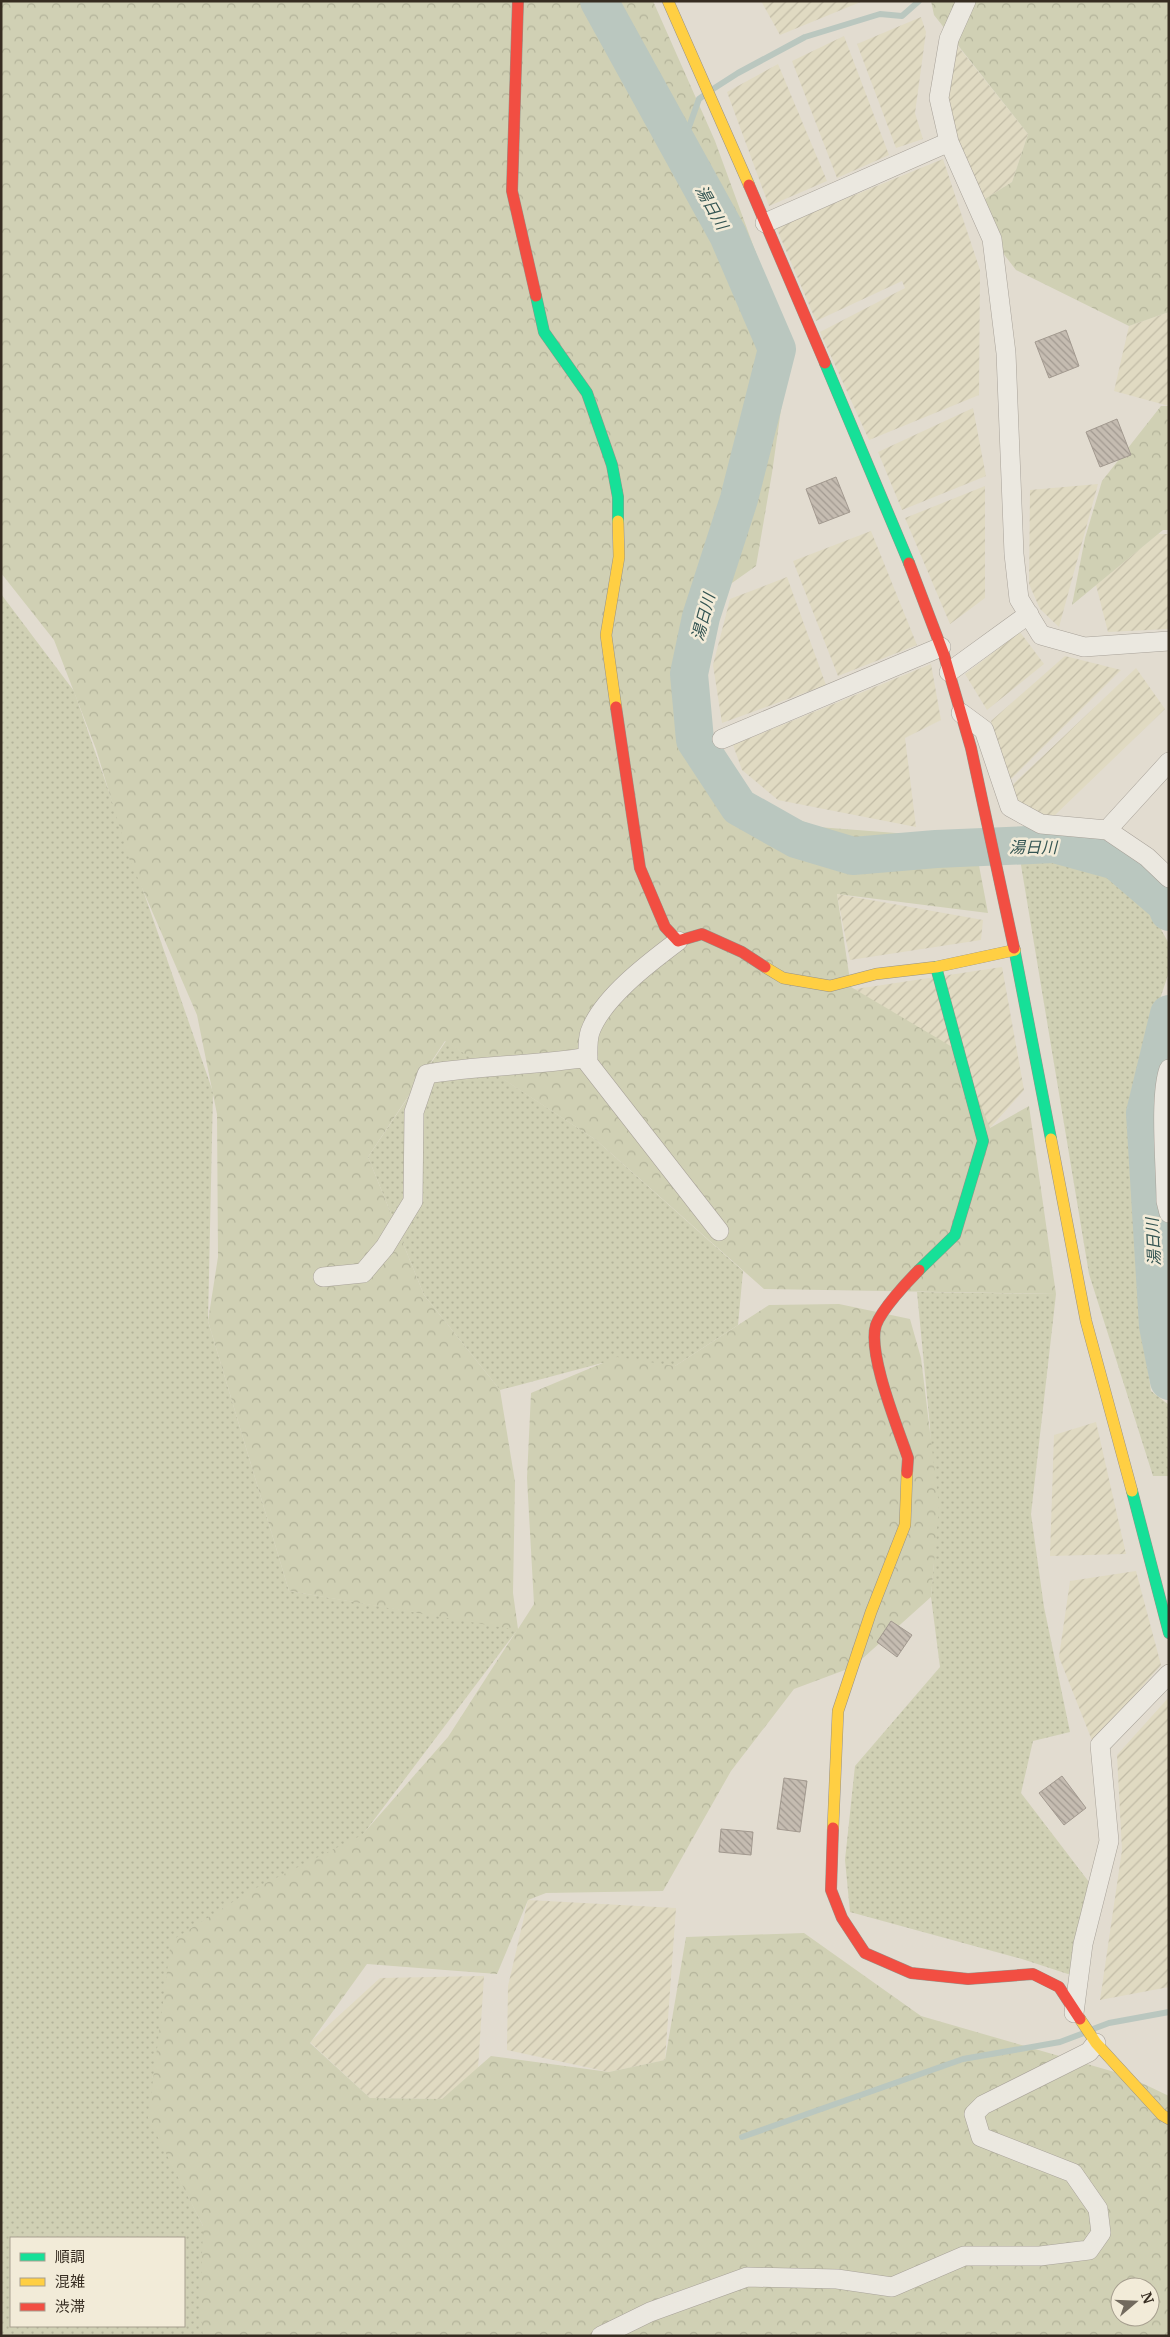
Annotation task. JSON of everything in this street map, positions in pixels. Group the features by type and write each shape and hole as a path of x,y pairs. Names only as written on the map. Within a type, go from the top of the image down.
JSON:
{"street":[{"path":"518,1 512,191 544,332 587,393 612,465 618,497 619,557 606,635 640,868 665,927 678,941"},
{"path":"668,1 685,36 894,523 949,672 971,748 1012,930 1086,1321 1169,1633"},
{"path":"966,1 949,39 939,98 949,142 992,239 1006,353 1014,554 1020,600 1041,635 1084,647 1169,641"},
{"path":"765,223 949,142"},
{"path":"949,672 1028,614"},
{"path":"722,739 941,647"},
{"path":"961,713 984,730 1010,808 1041,824 1107,830 1147,857 1169,878"},
{"path":"1107,830 1169,762"},
{"path":"720,1231 588,1063 590,1032 608,1002 642,968 678,941 702,934 742,952 783,978 830,986 876,974 936,967 1015,950"},
{"path":"936,967 983,1141 955,1235 900,1289 876,1325 876,1362 908,1458 905,1525 871,1612 838,1711 831,1890 842,1918 865,1953 911,1973 968,1979 1033,1974 1059,1987 1074,2013 1096,2043 1162,2115 1169,2120"},
{"path":"322,1277 363,1272 385,1247 413,1201 414,1112 427,1074 461,1068 548,1064 588,1057"},
{"path":"1169,1069 1166,1077 1165,1118 1166,1201 1169,1213"},
{"path":"1074,2013 1084,1944 1109,1841 1100,1745 1169,1674"},
{"path":"601,2336 650,2312 747,2277 837,2279 892,2287 964,2256 1040,2256 1089,2250 1101,2233 1098,2209 1073,2173 981,2137 974,2114 983,2105 1089,2052 1096,2043"}],"shaded area":[{"path":"761,1 863,1 780,35"},
{"path":"921,17 926,32 915,113 923,139 896,148 857,44"},
{"path":"844,36 889,155 837,178 792,61"},
{"path":"953,40 1028,134 1012,182 977,204 939,98"},
{"path":"778,64 827,181 769,206 727,92"},
{"path":"943,159 980,270 979,395 869,440 820,332 905,288 902,281 816,321 776,227"},
{"path":"1169,312 1169,406 1114,391 1129,326"},
{"path":"973,408 986,476 902,510 878,452"},
{"path":"1098,484 1059,627 1040,609 1029,584 1030,490"},
{"path":"985,486 985,598 950,624 905,518"},
{"path":"871,531 917,645 838,676 793,561"},
{"path":"1158,534 1169,534 1169,629 1108,632 1096,585"},
{"path":"787,577 826,685 722,723 713,665 730,599"},
{"path":"1020,632 1044,664 987,710 965,674"},
{"path":"1065,656 1121,670 1008,782 991,721"},
{"path":"931,664 941,720 905,738 916,827 778,800 742,770 733,745"},
{"path":"1136,668 1165,709 1052,818 1041,824 1005,792"},
{"path":"837,894 983,920 981,940 850,960"},
{"path":"1002,967 1024,1090 990,1128 849,990"},
{"path":"1096,1422 1126,1554 1050,1556 1054,1435"},
{"path":"1136,1571 1161,1665 1093,1743 1059,1657 1070,1581"},
{"path":"1169,1697 1169,1987 1100,2000 1122,1850 1117,1755"},
{"path":"528,1900 676,1908 665,2060 609,2072 507,2050 508,1986"},
{"path":"484,1976 478,2069 442,2099 370,2098 310,2042 380,1978"}],"green space":[{"path":"1,1 653,1 715,141 790,346 772,473 756,566 715,595 695,740 731,794 818,827 974,839 988,913 837,894 851,987 959,1051 990,1128 1029,1106 1056,1294 764,1289 596,1140 445,1041 368,1157 424,1295 500,1390 515,1482 513,1593 518,1629 534,1604 527,1478 531,1393 617,1357 675,1366 769,1305 839,1304 910,1319 921,1358 939,1506 931,1597 853,1667 794,1689 731,1771 663,1891 546,1893 528,1900 497,1974 367,1964 310,2043 370,2098 442,2099 491,2056 609,2072 665,2060 686,1937 804,1933 921,2016 1125,2075 1169,2096 1169,2336 203,2336 200,2310 203,2226 148,2118 171,1941 250,1891 362,1835 448,1737 517,1630 289,1591 208,1321 218,1257 217,1114 197,1015 129,858 96,749 54,640 1,573"},
{"path":"931,1 1169,1 1169,312 1129,326 1016,270 992,239 977,204 1012,182 1028,134 934,15"},
{"path":"1161,406 1169,406 1169,530 1163,530 1072,605 1085,538 1102,481"},
{"path":"1,594 74,691 213,1092 208,1321 289,1591 518,1629 149,2118 203,2226 204,2336 1,2336"},
{"path":"1020,859 1088,867 1143,896 1169,944 1169,972 1154,1017 1136,1124 1141,1320 1151,1391 1169,1405 1169,1476 1153,1476 1089,1274"},
{"path":"446,1041 596,1140 743,1271 738,1325 675,1366 602,1363 500,1390 424,1295 368,1157"},
{"path":"917,1292 1056,1294 1031,1514 1044,1607 1070,1732 1033,1741 1021,1793 1089,1882 1071,1975 1022,1959 850,1912 845,1860 855,1766 940,1667 931,1597 934,1561 930,1427"}],"building":[{"path":"1066,330 1079,366 1049,378 1035,342"},
{"path":"1117,419 1131,455 1100,467 1086,432"},
{"path":"836,477 850,512 819,524 806,489"},
{"path":"891,1621 912,1635 897,1657 877,1642"},
{"path":"1062,1776 1086,1808 1064,1825 1039,1793"},
{"path":"784,1778 807,1781 800,1832 777,1829"},
{"path":"721,1829 753,1832 751,1855 719,1852"}],"waterway":[{"name":"湯日川","path":"599,1 728,235 777,349 739,499 701,617 689,674 695,740 739,807 796,839 853,856 936,849 1054,844 1116,861 1166,904 1169,912"},
{"path":"713,89 738,73 805,37 880,14 902,16 919,1"},
{"path":"703,96 699,99 685,138 728,235"},
{"name":"湯日川","path":"1169,1014 1145,1113 1158,1326 1169,1381"},
{"path":"1093,2029 1109,2023 1169,2012"},
{"path":"742,2137 963,2059 1060,2042 1084,2033"}],"traffic: fast":[{"path":"536,296 544,332 587,393 612,465 618,497 618,521"},
{"path":"825,363 909,563"},
{"path":"1014,948 1051,1139"},
{"path":"919,1270 955,1235 983,1141 936,967"},
{"path":"1132,1491 1169,1633"}],"traffic: slow":[{"path":"668,1 749,185"},
{"path":"616,707 606,635 619,557 618,521"},
{"path":"765,967 783,978 830,986 876,974 936,967 1015,950"},
{"path":"1051,1139 1086,1321 1132,1491"},
{"path":"833,1828 838,1711 871,1612 905,1525 907,1473"},
{"path":"1080,2019 1096,2043 1162,2115 1169,2119"}],"traffic: jam":[{"path":"518,1 512,191 536,296"},
{"path":"749,185 825,363"},
{"path":"909,563 944,655 971,748 1014,948"},
{"path":"616,707 640,868 665,927 678,941 702,934 742,952 765,967"},
{"path":"907,1473 908,1458 885,1391 874,1338 876,1325 884,1311 919,1270"},
{"path":"833,1828 831,1890 842,1918 865,1953 911,1973 968,1979 1033,1974 1059,1987 1080,2019"}]}
